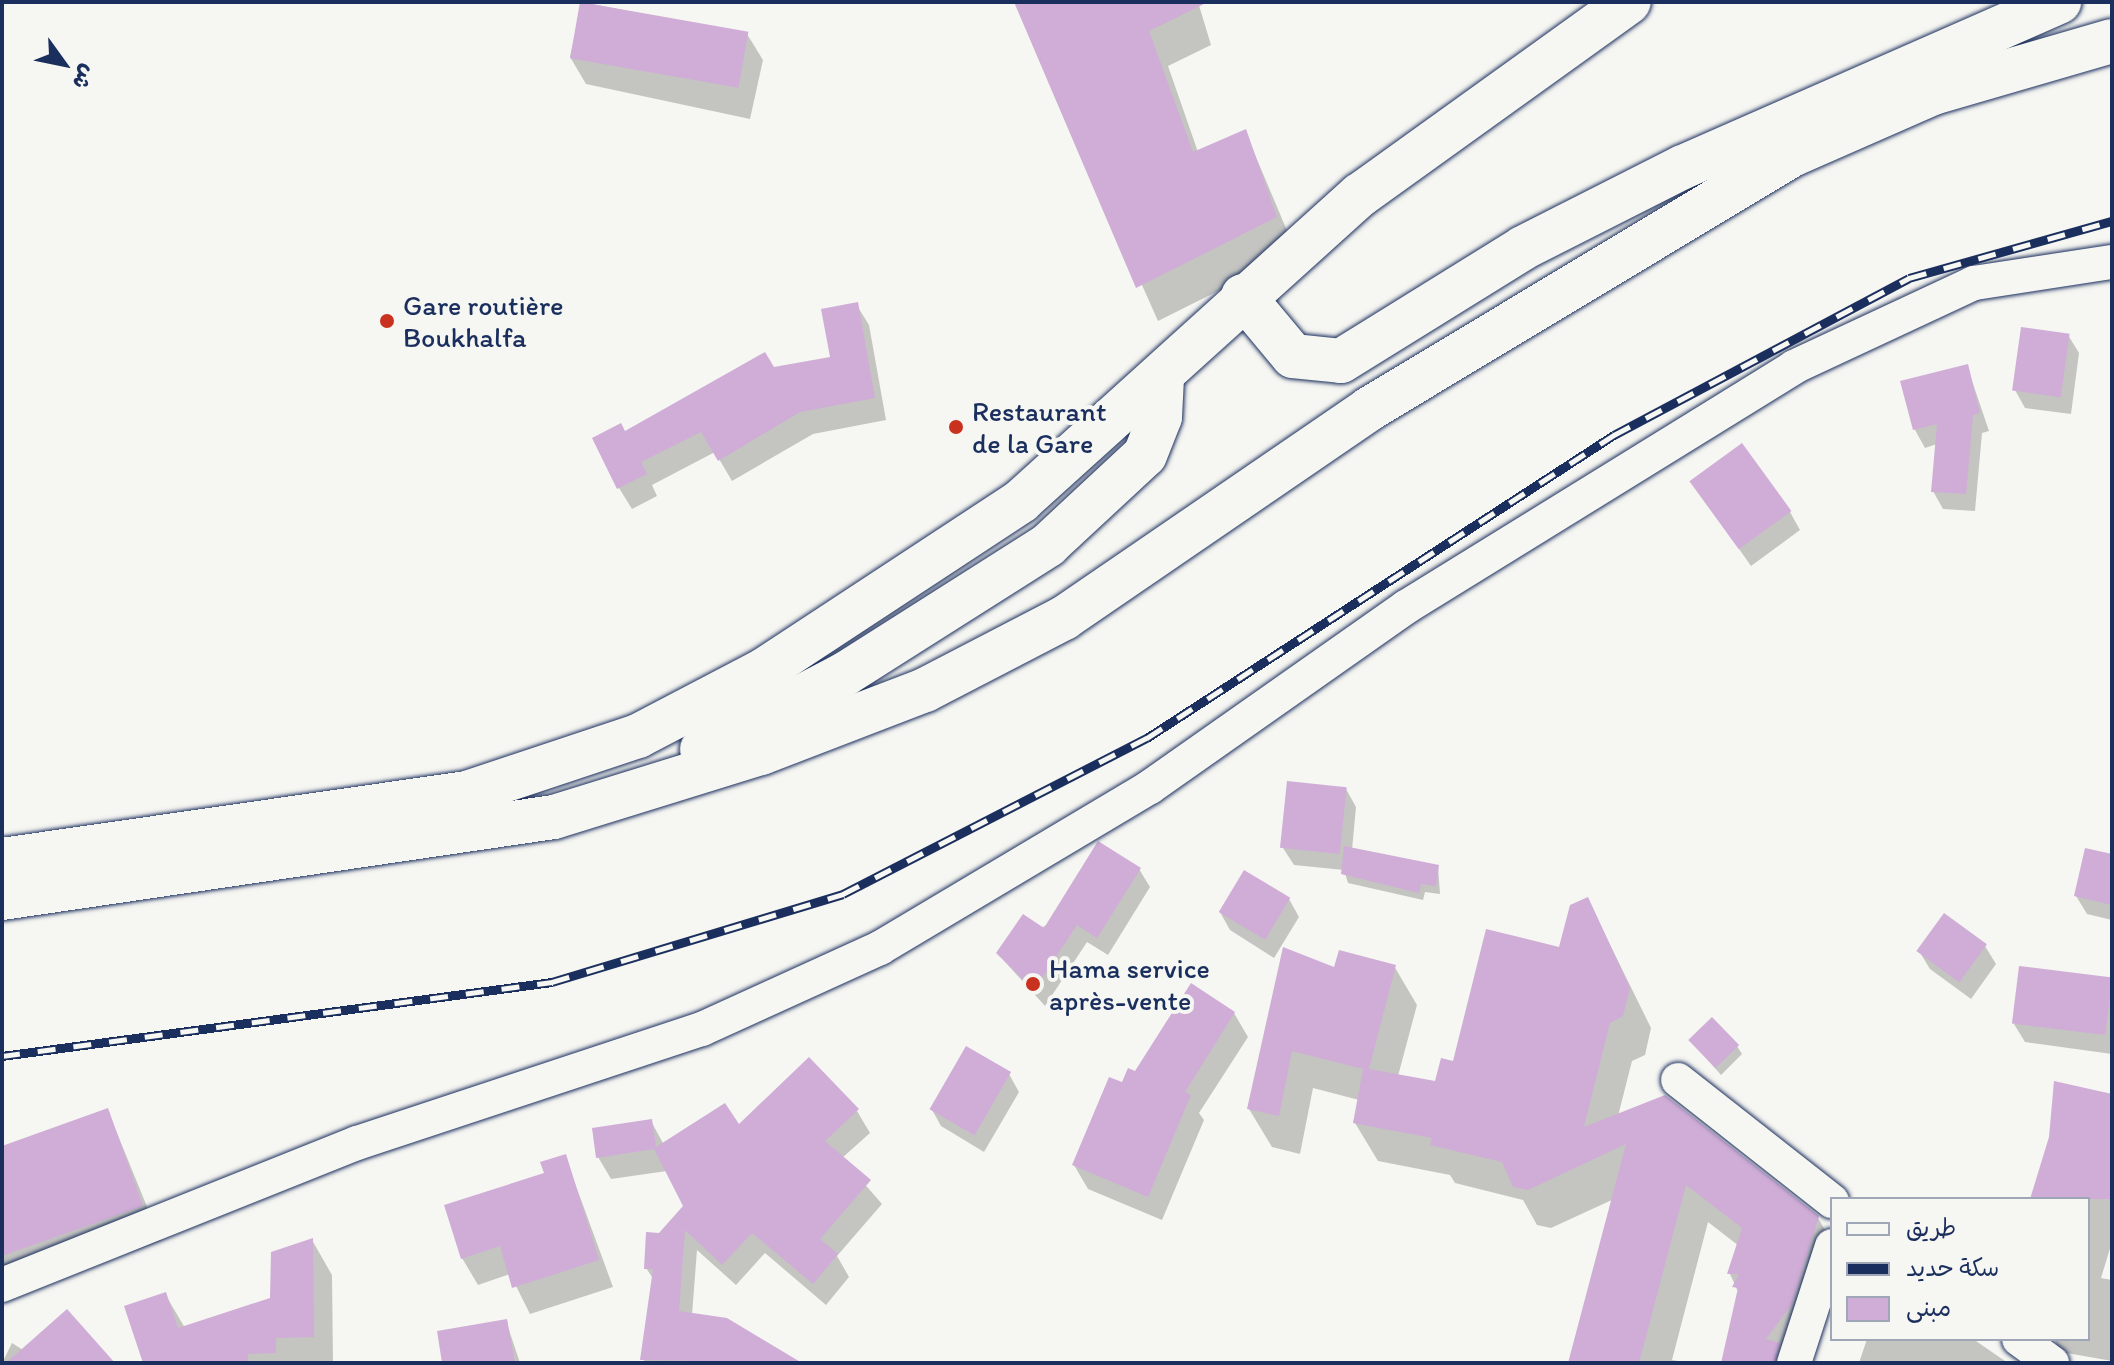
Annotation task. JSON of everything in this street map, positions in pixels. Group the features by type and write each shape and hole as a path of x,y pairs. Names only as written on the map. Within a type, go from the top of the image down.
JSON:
{"highway":[{"path":"2,860 467,793 638,736 879,601 1021,501 1162,377 1243,296 1411,154 1629,2"},
{"path":"1243,296 1293,356 1341,361 1523,248 1683,167 2059,2"},
{"path":"2,898 554,817 761,753 925,690 1064,618 1369,409 1794,154 1933,93 2112,41"},
{"path":"554,817 845,674 1048,545 1145,455 1160,417 1162,377"}],"street":[{"path":"2,1285 357,1143 702,1029 880,948 1150,787 1406,607 1794,367 1974,283 2112,262"},
{"path":"1678,1080 1830,1199"},
{"path":"1794,1363 1830,1252"},
{"path":"2022,1341 2052,1363"}],"building":[{"path":"580,2 748,32 739,88 570,58"},
{"path":"1014,2 1208,2 1149,31 1193,152 1246,129 1277,217 1136,288"},
{"path":"858,302 875,398 800,412 718,461 701,432 641,462 647,474 617,489 592,438 621,423 625,431 765,352 774,367 830,357 821,309"},
{"path":"2021,327 2070,334 2061,397 2012,390"},
{"path":"1968,364 1980,413 1973,415 1966,494 1931,492 1937,424 1913,430 1900,381"},
{"path":"1742,443 1791,511 1739,549 1689,481"},
{"path":"1287,781 1347,787 1340,854 1280,848"},
{"path":"1098,841 1141,868 1097,938 1077,925 1034,990 996,953 1023,914 1044,928"},
{"path":"1344,846 1439,865 1436,886 1421,884 1419,893 1341,874"},
{"path":"2085,848 2112,854 2112,905 2074,896"},
{"path":"1244,870 1290,898 1265,940 1219,912"},
{"path":"1588,897 1630,988 1623,1016 1610,1023 1584,1127 1665,1095 1819,1216 1792,1304 1766,1339 1780,1343 1775,1363 1721,1363 1738,1288 1732,1287 1739,1274 1727,1274 1742,1228 1686,1185 1639,1363 1568,1363 1626,1144 1528,1190 1513,1187 1502,1162 1430,1145 1432,1138 1353,1123 1363,1069 1292,1051 1279,1116 1247,1109 1283,947 1334,967 1339,950 1396,965 1369,1069 1435,1081 1441,1058 1453,1061 1486,929 1559,947 1570,905"},
{"path":"1944,913 1987,944 1959,982 1916,951"},
{"path":"2019,966 2112,977 2105,1035 2012,1024"},
{"path":"1191,983 1235,1012 1185,1092 1191,1095 1148,1197 1072,1165 1109,1077 1122,1082 1128,1068 1135,1071"},
{"path":"1712,1017 1739,1045 1715,1068 1688,1040"},
{"path":"966,1046 1011,1072 975,1135 930,1109"},
{"path":"809,1057 859,1109 825,1141 871,1180 820,1239 838,1254 813,1284 752,1233 722,1265 685,1230 679,1311 727,1318 802,1363 640,1360 653,1269 644,1269 646,1232 659,1233 683,1206 654,1149 596,1158 592,1128 652,1119 656,1147 725,1103 739,1124"},
{"path":"2054,1081 2112,1094 2112,1199 2031,1197 2049,1137"},
{"path":"108,1108 143,1206 2,1256 2,1146"},
{"path":"566,1154 599,1260 512,1288 500,1246 461,1259 444,1205 544,1173 540,1162"},
{"path":"313,1238 314,1337 276,1338 276,1353 248,1354 248,1363 143,1363 124,1306 166,1292 178,1328 270,1298 271,1252"},
{"path":"67,1309 115,1363 6,1363"},
{"path":"507,1319 515,1363 442,1363 437,1331"}],"railway":[{"path":"2,1056 552,982 843,894 1147,738 1614,435 1909,278 2112,221"}],"place":[{"name":"Gare routière Boukhalfa","path":"387,321"},
{"name":"Restaurant de la Gare","path":"956,427"},
{"name":"Hama service après-vente","path":"1033,984"}]}
